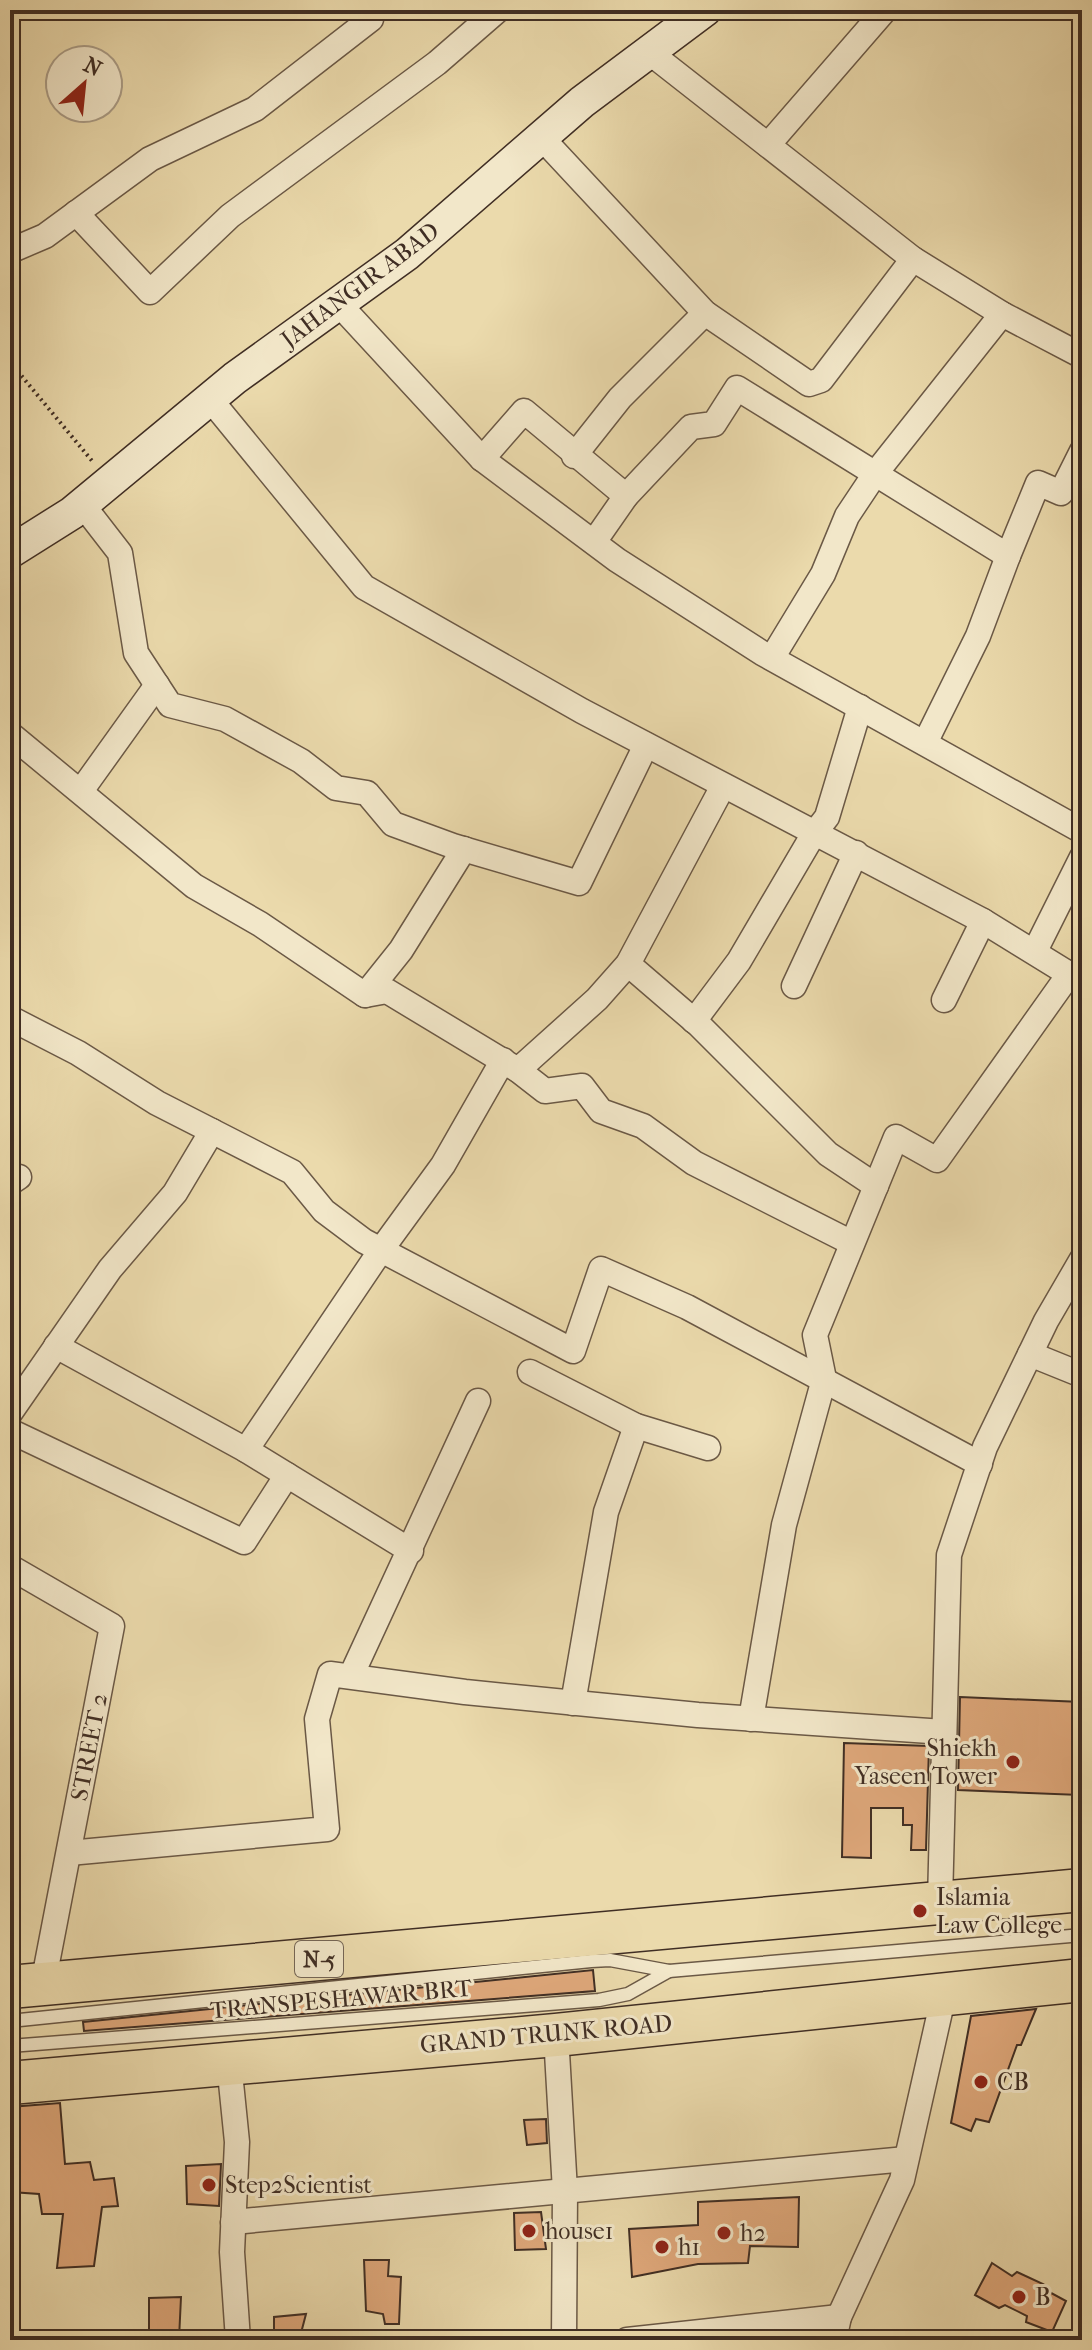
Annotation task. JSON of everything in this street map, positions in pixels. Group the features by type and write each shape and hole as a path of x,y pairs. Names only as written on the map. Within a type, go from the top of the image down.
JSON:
{"highway":[{"name":"N-5","path":"27,1986 1082,1890"},
{"name":"GRAND TRUNK ROAD","path":"10,2083 556,2035 1082,1980"}],"street":[{"path":"10,251 45,236 150,159 255,109 371,19 371,10"},
{"path":"76,213 150,292 230,216 437,63 498,10"},
{"name":"JAHANGIR ABAD","path":"10,552 82,504 210,399 407,254 541,137 705,10"},
{"path":"768,145 885,10"},
{"path":"649,52 913,259 1002,314 1082,356"},
{"path":"541,137 705,313 809,384 815,384 913,259"},
{"path":"338,303 482,459 594,542 772,658 1082,831"},
{"path":"574,456 620,398 705,313"},
{"path":"772,658 823,574 847,516 875,474 1002,314"},
{"path":"594,542 626,496 691,427 714,424 737,388 1008,556"},
{"path":"210,399 364,587 646,745 813,835 856,853 983,921 1076,978 937,1160 896,1137 815,1335 824,1379 784,1525 751,1719"},
{"path":"482,459 524,411 574,456 626,496"},
{"path":"925,743 978,636 1038,483 1061,493 1082,451"},
{"path":"82,504 120,553 136,653 170,705 225,719 301,761 336,788 367,793 393,824 579,883 646,745"},
{"path":"81,791 157,685"},
{"path":"694,1021 739,961 813,835 827,817 860,707"},
{"path":"10,734 194,886 260,924 365,995 387,991 511,1065 545,1091 582,1086 601,1111 643,1126 694,1163 852,1243"},
{"path":"246,1450 511,1065 597,999 628,964 723,786"},
{"path":"365,995 401,950 464,849"},
{"path":"794,986 856,853"},
{"path":"1035,951 1082,857"},
{"path":"944,1000 983,921"},
{"path":"628,964 694,1021 828,1154 876,1186"},
{"path":"10,1018 78,1053 157,1103 292,1172 324,1211 381,1250 573,1351 601,1269 687,1307 980,1464"},
{"path":"10,1413 110,1269 175,1193 212,1131"},
{"path":"940,1902 949,1555 980,1464 1030,1354 1082,1259"},
{"path":"56,1346 246,1450 411,1551"},
{"path":"1030,1354 1082,1375"},
{"path":"530,1372 636,1426 708,1448"},
{"path":"351,1676 478,1401"},
{"path":"573,1703 606,1512 636,1426"},
{"path":"10,1431 244,1542 287,1475"},
{"name":"STREET 2","path":"10,1567 112,1626 69,1853 27,1986"},
{"path":"69,1853 327,1829 317,1719 330,1674 573,1703 944,1732"},
{"path":"627,2340 836,2328 902,2180 944,1994"},
{"path":"556,2035 565,2191 564,2340"},
{"path":"229,2063 237,2142 232,2252 238,2340"},
{"path":"233,2222 906,2159"}],"lane":[{"name":"TRANSPESHAWAR BRT","path":"10,2021 591,1961 610,1960 669,1971 1082,1935"},
{"name":"TRANSPESHAWAR BRT","path":"10,2046 599,2000 628,1994 669,1971"}],"path":[{"path":"10,362 109,482"}],"building":[{"name":"Shiekh Yaseen Tower","path":"960,1697 1082,1702 1080,1795 958,1790"},
{"path":"844,1743 929,1746 926,1850 911,1850 912,1825 903,1825 903,1808 871,1808 871,1858 842,1857"},
{"path":"593,1970 595,1991 84,2031 83,2022"},
{"name":"CB","path":"1036,2009 1021,2045 1017,2045 989,2122 976,2119 971,2131 951,2123 971,2016"},
{"path":"60,2103 65,2164 90,2162 94,2180 114,2178 118,2206 102,2207 94,2266 57,2268 63,2214 42,2214 39,2194 11,2192 10,2107"},
{"path":"546,2119 547,2143 527,2145 524,2120"},
{"name":"Step2Scientist","path":"221,2164 219,2206 187,2204 186,2166"},
{"path":"799,2197 798,2247 750,2246 748,2263 698,2264 632,2277 629,2229 698,2225 698,2202"},
{"name":"house1","path":"541,2212 546,2249 515,2250 514,2213"},
{"path":"364,2260 389,2260 388,2276 401,2277 399,2324 385,2324 383,2314 366,2311"},
{"name":"B","path":"992,2263 1012,2276 1017,2272 1043,2284 1040,2287 1066,2301 1052,2332 1026,2322 1027,2316 1005,2305 999,2308 975,2295"},
{"path":"181,2297 179,2339 149,2337 149,2298"},
{"path":"306,2314 301,2333 274,2337 274,2317"}],"place":[{"name":"Shiekh Yaseen Tower","path":"1013,1762"},
{"name":"Islamia Law College","path":"920,1911"},
{"name":"CB","path":"981,2082"},
{"name":"Step2Scientist","path":"209,2185"},
{"name":"house1","path":"529,2231"},
{"name":"h2","path":"724,2233"},
{"name":"h1","path":"662,2247"},
{"name":"B","path":"1019,2297"}]}
